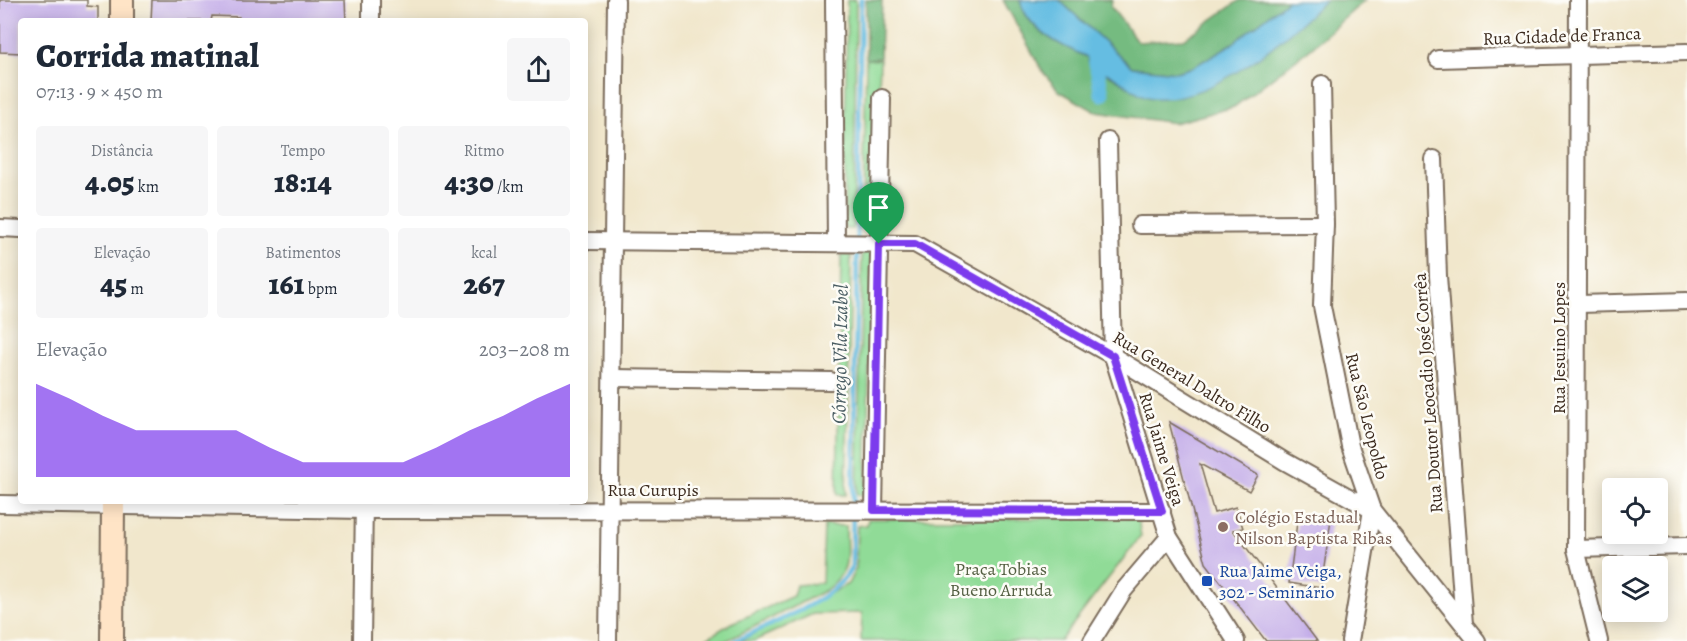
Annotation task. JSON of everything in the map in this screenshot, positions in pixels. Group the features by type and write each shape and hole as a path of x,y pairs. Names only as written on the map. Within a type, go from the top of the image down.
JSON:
{"main road":[{"path":"122,0 122,18"},
{"path":"112,641 113,504"}],"street":[{"path":"371,0 371,18"},
{"path":"608,641 616,0"},
{"path":"834,0 844,244"},
{"name":"Rua Jesuino Lopes","path":"1578,0 1579,304 1576,549 1599,641"},
{"name":"Rua Cidade de Franca","path":"1438,60 1687,52"},
{"name":"Rua São Leopoldo","path":"1322,84 1325,224 1322,306 1350,446 1372,510 1350,641"},
{"path":"870,510 875,244 882,98"},
{"name":"Rua Jaime Veiga","path":"1108,141 1113,356 1162,511 1168,537 1236,641"},
{"name":"Rua Doutor Leocadio José Corrêa","path":"1434,159 1438,276 1464,624"},
{"path":"1140,225 1325,224"},
{"path":"0,228 18,229"},
{"name":"Rua General Daltro Filho","path":"588,241 915,244 1113,356 1284,461 1372,510 1477,641"},
{"path":"1579,304 1687,301"},
{"path":"612,378 831,381"},
{"name":"Rua Curupis","path":"0,504 18,504"},
{"name":"Rua Curupis","path":"238,504 610,509 1162,511"},
{"path":"362,641 364,505"},
{"path":"1092,641 1125,591 1168,537"},
{"path":"1576,549 1687,546"}],"green space":[{"path":"847,0 856,0 854,225 852,229 846,229 844,225"},
{"path":"866,0 882,0 880,58 866,59"},
{"path":"1003,0 1020,0 1030,20 1046,36 1087,57 1091,69 1108,74 1152,98 1263,53 1326,0 1365,0 1311,48 1234,107 1174,123 1096,112 1059,91 1043,72"},
{"path":"1059,0 1112,0 1111,7 1138,42 1184,39 1240,0 1288,0 1232,44 1193,67 1176,72 1132,67"},
{"path":"866,59 880,60 874,225 863,226"},
{"path":"862,252 872,252 866,495 857,495"},
{"path":"841,255 851,255 846,495 837,495"},
{"name":"Praça Tobias Bueno Arruda","path":"1138,518 1141,536 1060,641 861,641 862,613 813,614 754,641 740,641 848,584 856,568 857,526 867,525 868,519"},
{"path":"824,525 846,526 846,562 841,576 835,582 826,590 726,641 702,641 730,624 793,596 796,585 822,583"}],"water":[{"path":"1020,0 1059,0 1132,67 1176,72 1193,67 1232,44 1288,0 1326,0 1247,66 1200,90 1177,97 1153,98 1142,95 1109,74 1091,69 1087,57 1046,36 1030,20"}],"building":[{"path":"0,0 87,0 87,6 98,7 98,18 18,18 18,53 0,52"},
{"path":"152,0 345,0 346,18 212,16 212,18 151,18"},
{"path":"1169,422 1258,475 1249,491 1200,464 1214,513 1236,507 1243,528 1233,530 1317,641 1266,641 1206,563"},
{"path":"1298,515 1331,519 1321,588 1289,583"}],"waterway":[{"name":"Córrego Vila Izabel","path":"735,641 818,600 845,578 852,566 861,0"},
{"path":"1094,53 1102,94"}],"place":[{"name":"Colégio Estadual Nilson Baptista Ribas","path":"1223,527"},
{"name":"Rua Jaime Veiga, 302 - Seminário","path":"1207,581"}],"route":[{"path":"879,244 915,244 1113,356 1162,511 874,510 879,244"}]}
